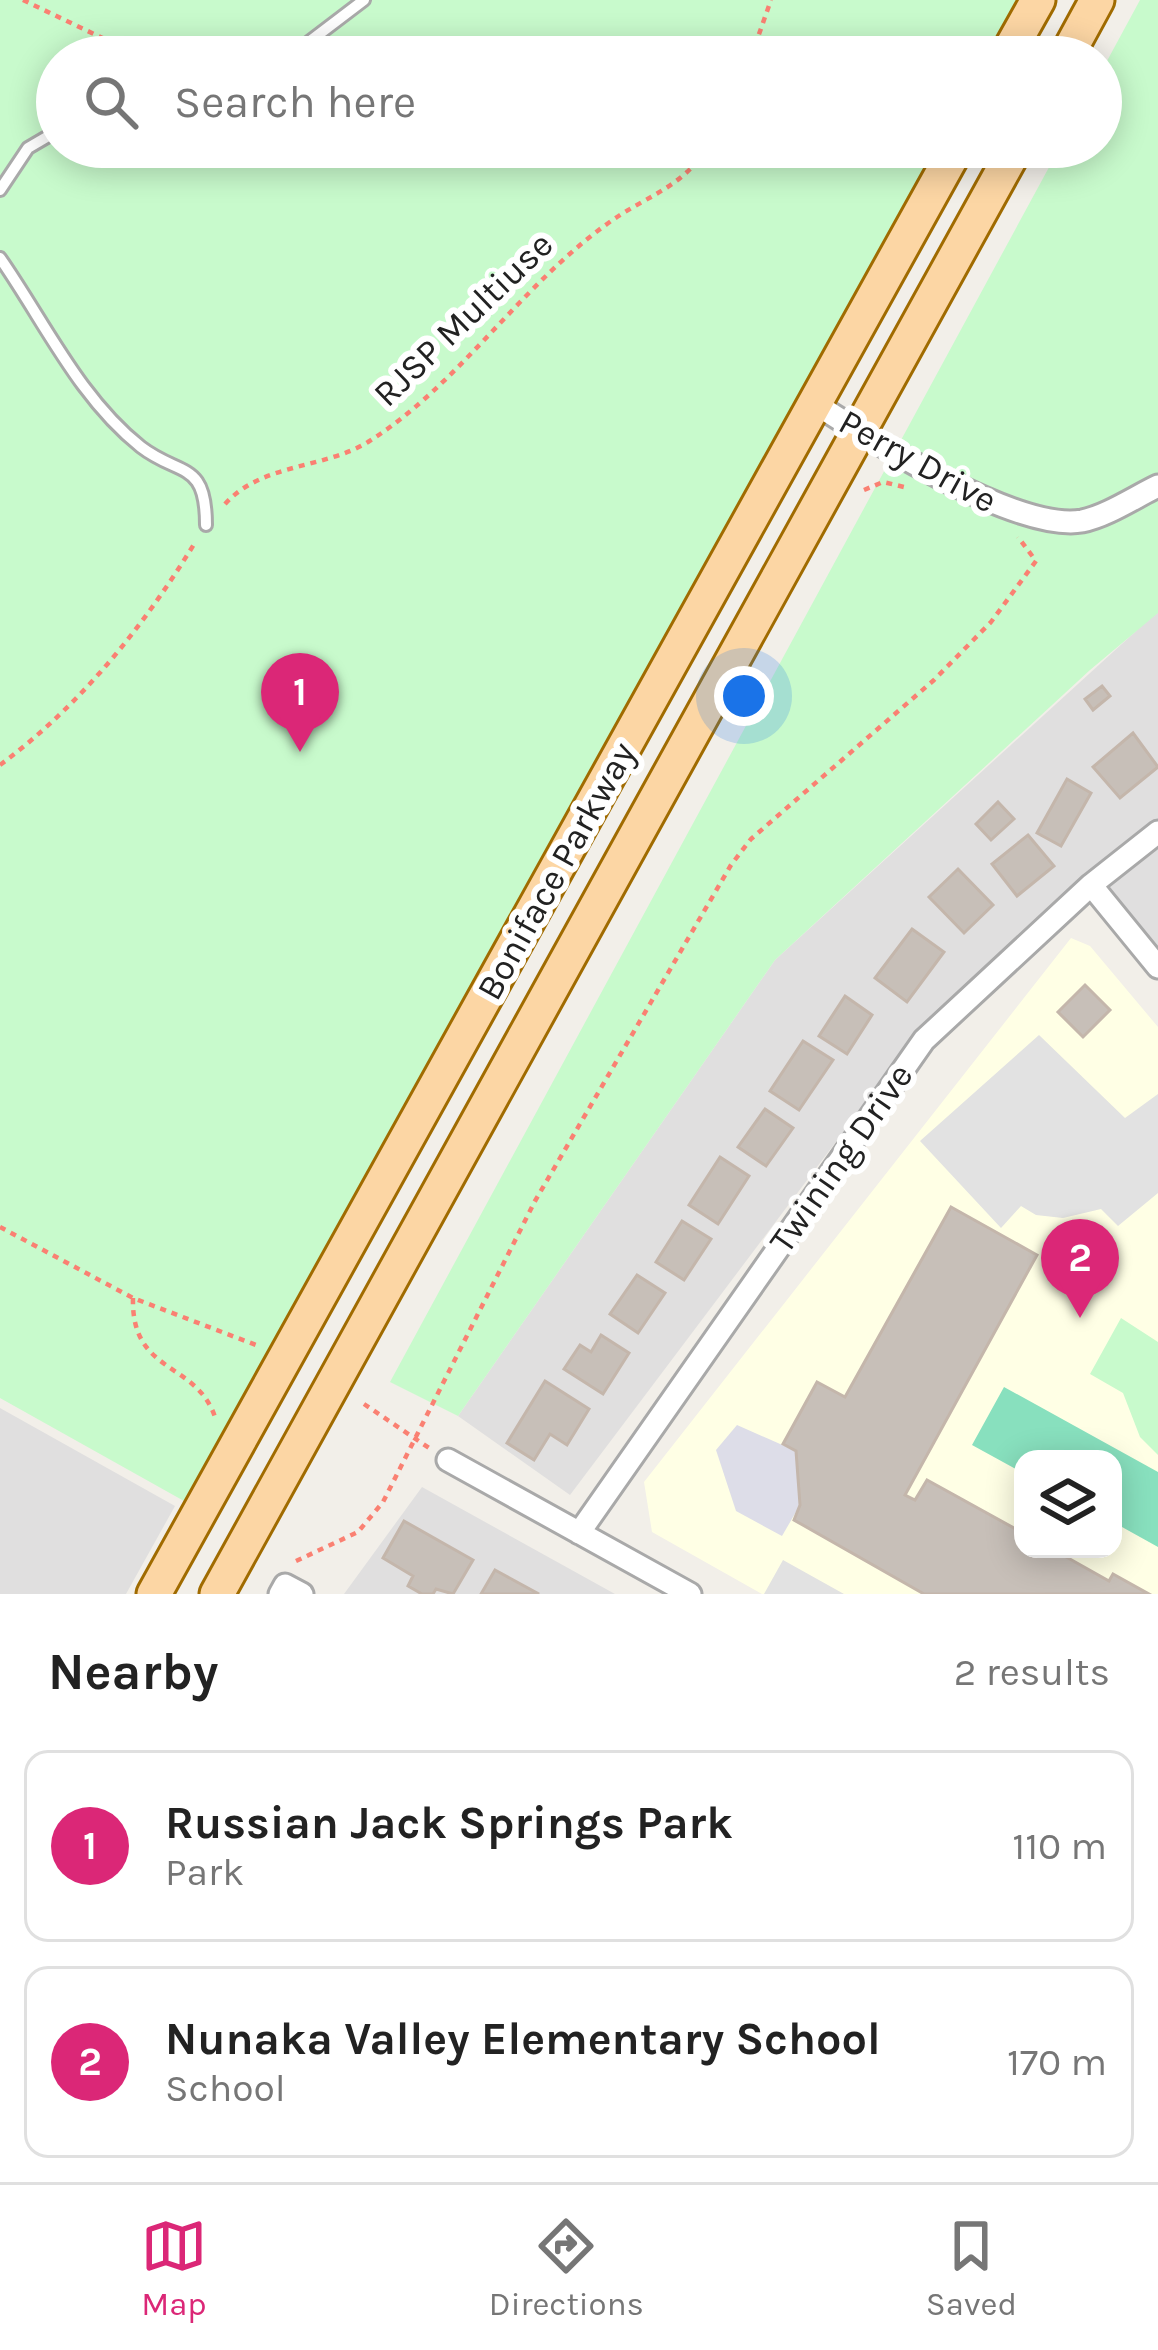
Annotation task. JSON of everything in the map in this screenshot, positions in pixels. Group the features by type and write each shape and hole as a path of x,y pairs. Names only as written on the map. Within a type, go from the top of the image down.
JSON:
{"main road":[{"path":"1018,36 1038,0"},
{"path":"1077,36 1097,0"},
{"name":"Boniface Parkway","path":"154,1594 945,168"},
{"name":"Boniface Parkway","path":"217,1594 1005,168"}],"street":[{"name":"Perry Drive","path":"816,404 860,433 1007,511 1081,521 1158,487"},
{"name":"Twining Drive","path":"579,1533 924,1040 1091,885 1158,832"},
{"path":"1091,885 1158,967"},
{"path":"448,1460 690,1594"}],"lane":[{"path":"313,36 364,0"},
{"path":"0,190 36,143"},
{"path":"0,258 98,404 142,448 192,473 206,499 206,525"}],"path":[{"path":"23,0 98,36"},
{"path":"758,36 771,0"},
{"name":"RJSP Multiuse","path":"0,765 58,719 155,608 206,525 236,492 286,469 357,448 401,421 561,259 695,168"},
{"path":"860,495 883,482 910,488"},
{"path":"289,1585 358,1532 383,1502 535,1201 731,865 751,838 934,680 991,622 1036,561 1015,534"},
{"path":"0,1227 133,1298 264,1348"},
{"path":"133,1298 133,1325 139,1340 196,1388 212,1407 218,1424"},
{"path":"364,1404 448,1460"}],"shaded area":[{"path":"1158,611 1158,956 1086,872 917,1034 570,1495 458,1416 775,960"},
{"path":"1071,938 1090,946 1158,1027 1158,1594 1149,1594 1113,1574 1109,1581 1068,1558 1122,1558 1122,1450 1014,1450 1014,1528 927,1480 915,1500 905,1495 922,1462 951,1207 845,1397 817,1382 794,1520 924,1594 762,1594 652,1532 644,1482"},
{"path":"1039,1035 1125,1118 1158,1094 1158,1193 1118,1226 1101,1209 1063,1218 1036,1215 1021,1206 1001,1228 920,1141"},
{"path":"0,1408 175,1506 126,1594 0,1594"},
{"path":"737,1425 796,1451 800,1505 782,1536 736,1511 716,1450"},
{"path":"422,1487 615,1594 344,1594"},
{"path":"783,1560 844,1594 764,1594"}],"green space":[{"path":"0,0 1017,0 997,36 36,36 36,168 924,168 184,1501 0,1398"},
{"path":"1140,0 1158,0 1158,613 775,960 458,1416 390,1382 1049,168 1122,168 1120,36"},
{"path":"1121,1318 1158,1342 1158,1455 1140,1437 1123,1393 1090,1374"},
{"path":"1004,1387 1118,1450 1014,1450 1014,1468 972,1445"},
{"path":"1122,1452 1158,1472 1158,1547 1122,1527"}],"building":[{"path":"1102,686 1110,696 1093,710 1085,699"},
{"path":"1133,733 1158,767 1120,798 1093,767"},
{"path":"1067,779 1091,793 1061,846 1037,833"},
{"path":"998,802 1014,819 991,840 976,824"},
{"path":"1028,835 1054,866 1017,896 992,864"},
{"path":"958,869 993,905 964,933 929,897"},
{"path":"912,929 944,952 907,1002 875,978"},
{"path":"1085,985 1110,1010 1083,1037 1058,1012"},
{"path":"845,996 872,1015 847,1054 819,1036"},
{"path":"803,1041 833,1060 799,1110 770,1091"},
{"path":"765,1109 793,1128 766,1166 738,1147"},
{"path":"720,1157 749,1176 718,1224 689,1205"},
{"path":"951,1207 1037,1255 905,1495 915,1500 927,1480 1014,1528 1014,1558 1068,1558 1109,1581 1113,1574 1149,1594 924,1594 794,1520 800,1505 796,1451 783,1444 817,1382 845,1397"},
{"path":"682,1221 711,1239 684,1280 656,1262"},
{"path":"637,1275 665,1293 638,1333 610,1314"},
{"path":"601,1335 629,1353 603,1394 564,1369 580,1345 591,1352"},
{"path":"545,1381 589,1409 567,1445 550,1434 534,1460 507,1443"},
{"path":"404,1521 473,1560 453,1594 436,1589 433,1594 422,1594 408,1586 413,1576 383,1558"},
{"path":"495,1570 539,1594 481,1594"}],"place":[{"name":"Russian Jack Springs Park","path":"300,752"},
{"name":"Nunaka Valley Elementary School","path":"1080,1318"}]}
